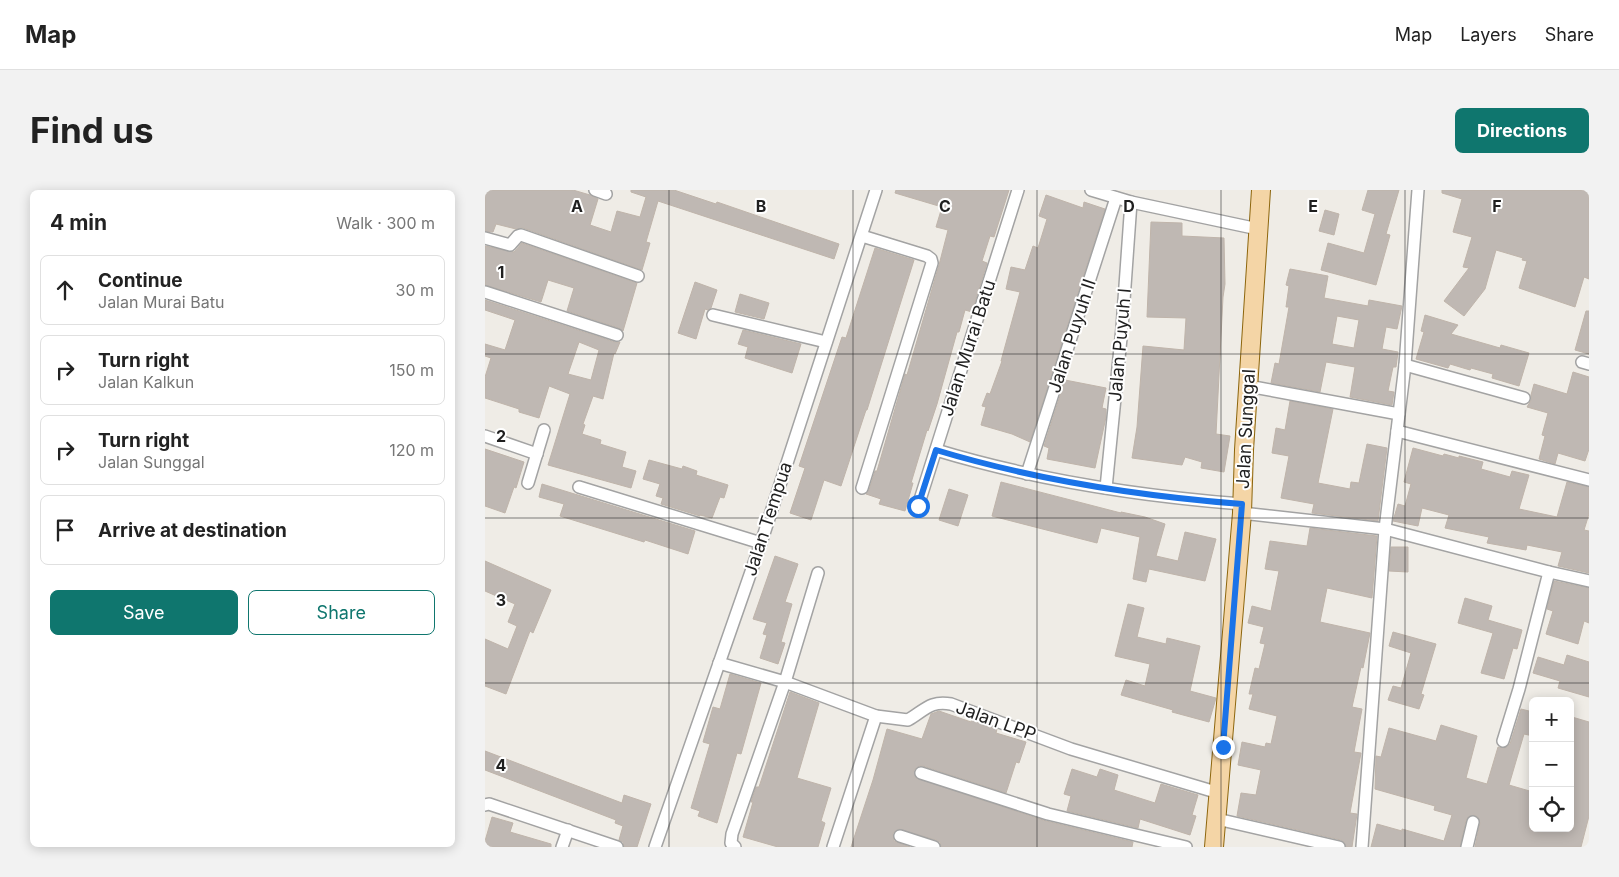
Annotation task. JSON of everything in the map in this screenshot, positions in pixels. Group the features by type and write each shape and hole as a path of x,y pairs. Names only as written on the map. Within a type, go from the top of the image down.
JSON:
{"main road":[{"name":"Jalan Sunggal","path":"1214,847 1242,508 1257,229 1261,190"}],"street":[{"name":"Jalan Tempua","path":"655,847 761,543 876,190"},
{"name":"Jalan Murai Batu","path":"918,506 1018,190"},
{"path":"1093,190 1131,202 1257,229"},
{"path":"1362,847 1385,529 1405,365 1419,190"},
{"name":"Jalan Puyuh II","path":"1027,474 1116,198"},
{"name":"Jalan Puyuh I","path":"1106,488 1122,328 1131,202"},
{"path":"485,238 510,245 521,235 638,276"},
{"path":"861,236 927,256 932,261 862,488"},
{"path":"485,292 617,335"},
{"path":"713,315 826,342"},
{"path":"1405,365 1524,398"},
{"path":"1248,386 1399,414"},
{"path":"528,483 544,430"},
{"path":"1397,431 1589,480"},
{"path":"485,436 537,454"},
{"path":"936,450 971,461 1027,474 1106,488 1385,529 1589,582"},
{"path":"579,487 761,543"},
{"path":"1503,741 1519,689 1549,572"},
{"path":"735,847 731,843 731,834 785,682 818,573"},
{"name":"Jalan LPP","path":"719,663 785,682 876,716 908,720 931,704 941,702 951,704 1071,749 1219,793"},
{"path":"833,847 876,716"},
{"path":"921,773 1048,814 1185,847"},
{"path":"485,805 489,804 617,847"},
{"path":"1217,819 1339,847"},
{"path":"1467,847 1473,822"},
{"path":"562,847 568,830"},
{"path":"900,836 934,847"}],"building":[{"path":"485,190 573,190 590,195 598,199 590,225 611,232 617,211 640,217 646,197 631,192 631,190 674,190 716,204 717,202 839,244 834,259 658,201 646,242 650,243 642,270 523,228 516,229 496,224 493,232 485,231"},
{"path":"896,190 1009,190 994,237 990,236 982,261 987,263 972,312 965,310 959,332 957,332 937,404 911,483 913,483 905,511 879,504 881,499 866,494 875,471 877,471 905,374 907,375 948,230 936,227 942,207 895,193"},
{"path":"1368,190 1399,190 1386,234 1390,235 1376,285 1321,270 1328,243 1364,253 1375,214 1362,210"},
{"path":"1442,190 1589,190 1589,279 1584,277 1575,307 1519,288 1527,261 1496,250 1485,289 1464,316 1444,301 1469,268 1463,267 1472,237 1453,232 1462,199 1442,193"},
{"path":"1046,195 1083,208 1084,202 1105,209 1030,442 1012,434 981,425 986,407 982,406 987,393 990,394 1002,361 1020,292 1006,289 1011,267 1025,270 1033,246 1038,248 1047,219 1039,216"},
{"path":"1325,210 1339,214 1334,235 1319,231"},
{"path":"1151,222 1182,223 1182,236 1224,238 1225,284 1216,434 1230,436 1224,472 1201,468 1202,462 1185,457 1182,465 1132,458 1137,427 1143,346 1184,350 1186,318 1147,317"},
{"path":"522,243 637,283 623,331 567,311 574,288 548,280 541,302 485,285 485,246 514,252"},
{"path":"875,248 914,260 841,486 824,480 811,520 790,513 805,468 799,466 842,337 846,338"},
{"path":"1290,269 1328,276 1324,298 1368,306 1369,300 1402,306 1397,329 1386,327 1382,349 1398,352 1396,367 1393,367 1388,391 1394,392 1392,405 1350,397 1355,367 1326,362 1320,392 1271,383 1275,363 1279,364 1289,307 1286,307 1289,286 1286,285","holes":["1337,316 1359,320 1354,348 1332,344"]},
{"path":"695,282 717,290 711,308 705,309 696,339 678,333"},
{"path":"740,294 769,303 764,319 735,312"},
{"path":"485,300 620,342 614,353 603,399 593,396 583,424 585,425 582,434 601,440 600,444 626,452 622,467 636,471 631,488 548,465 570,394 549,386 539,418 485,398 485,377 491,358 485,356 485,344 505,350 515,320 485,310","holes":["579,342 599,350 591,380 568,374"]},
{"path":"1586,311 1589,311 1589,354 1575,350"},
{"path":"1425,315 1458,325 1451,334 1500,348 1501,345 1529,353 1519,386 1492,378 1493,374 1471,368 1470,370 1450,364 1448,368 1416,359 1424,332 1421,331"},
{"path":"743,330 801,344 792,373 745,358 748,347 738,344"},
{"path":"1573,372 1589,377 1589,449 1585,461 1558,453 1555,464 1539,459 1545,436 1542,435 1548,413 1527,407 1531,400 1534,384 1567,394"},
{"path":"1065,380 1106,388 1102,408 1106,409 1106,417 1095,468 1047,459 1049,448 1044,446"},
{"path":"1290,401 1333,409 1318,483 1350,489 1351,482 1359,483 1367,444 1387,448 1378,521 1312,513 1314,504 1281,498 1289,456 1272,453 1276,428 1285,430"},
{"path":"1413,448 1443,456 1444,454 1459,458 1459,456 1483,462 1481,469 1510,477 1512,471 1529,475 1519,509 1557,517 1567,482 1589,487 1589,514 1584,530 1589,531 1589,573 1558,566 1562,552 1527,545 1526,550 1487,543 1489,537 1445,528 1449,515 1422,508 1418,526 1393,521 1398,504 1405,506 1411,484 1404,482"},
{"path":"485,449 524,462 516,488 514,487 505,513 485,506"},
{"path":"649,460 682,469 683,466 697,471 696,475 728,485 724,498 720,497 712,518 661,504 663,498 656,496 660,484 643,479"},
{"path":"1001,482 1121,513 1145,517 1165,524 1156,556 1178,561 1185,532 1216,539 1205,581 1149,569 1146,582 1133,579 1140,537 1101,528 1097,543 992,516"},
{"path":"542,484 695,531 688,554 560,516 564,504 539,497"},
{"path":"949,489 968,495 958,526 939,520"},
{"path":"1310,528 1377,536 1372,598 1327,588 1320,622 1370,633 1352,707 1362,709 1354,752 1361,753 1350,813 1357,814 1352,847 1346,847 1341,840 1237,816 1241,793 1256,795 1261,770 1238,765 1242,742 1265,747 1266,743 1271,744 1277,716 1249,709 1253,694 1249,694 1255,668 1259,669 1265,644 1260,643 1264,627 1248,623 1252,606 1271,611 1279,571 1265,569 1270,541 1307,546"},
{"path":"1391,547 1408,547 1408,572 1389,571"},
{"path":"775,556 798,564 785,602 792,604 781,642 785,643 778,664 760,658 767,635 763,634 767,623 753,619"},
{"path":"485,561 551,590 533,633 530,631 506,694 485,686 485,639 508,649 517,626 508,622 515,604 485,591"},
{"path":"1554,581 1589,588 1589,623 1584,621 1578,644 1546,634 1553,611 1547,609"},
{"path":"1465,598 1492,606 1488,620 1522,630 1517,649 1513,648 1504,679 1481,673 1493,633 1458,623"},
{"path":"1128,604 1144,608 1137,637 1166,644 1167,638 1200,646 1190,691 1216,698 1209,722 1121,695 1126,680 1145,686 1150,664 1115,656"},
{"path":"1393,632 1436,644 1421,694 1424,695 1419,709 1388,700 1393,686 1401,688 1411,653 1389,646"},
{"path":"1567,655 1589,662 1589,697 1558,688 1560,681 1533,673 1538,657 1564,665"},
{"path":"730,674 761,683 741,754 737,753 717,823 698,816 700,811 691,808 710,744 703,742 713,707 720,709"},
{"path":"790,692 819,703 797,778 831,788 821,821 825,823 818,847 778,847 743,837 753,802 751,802 756,787 759,787"},
{"path":"1521,709 1529,711 1529,735 1524,734 1509,785 1529,791 1529,832 1574,832 1574,718 1589,722 1589,816 1581,847 1475,847 1480,823 1478,817 1474,815 1466,820 1460,847 1371,847 1377,824 1444,841 1452,815 1434,810 1435,806 1375,789 1376,756 1381,757 1389,728 1436,741 1441,725 1477,736 1466,778 1487,784 1498,747 1505,748 1510,744"},
{"path":"939,711 971,722 972,720 984,724 997,729 996,733 1026,742 1019,763 1016,762 1006,793 923,766 919,766 914,770 916,778 1046,821 1133,842 1132,847 941,847 940,842 936,840 899,829 893,833 894,841 910,847 851,847 887,729 922,739 931,714"},
{"path":"485,751 622,803 624,795 651,804 637,847 624,847 623,842 619,840 623,826 615,823 616,820 485,770"},
{"path":"1072,769 1097,777 1100,769 1118,775 1114,790 1155,803 1161,784 1198,795 1192,815 1196,816 1190,835 1140,819 1138,828 1067,811 1071,796 1064,794"},
{"path":"492,817 513,823 510,832 551,844 551,847 485,847"}],"route":[{"path":"918,506 936,450 971,461 1027,474 1106,488 1199,501 1242,504 1223,747"}]}
